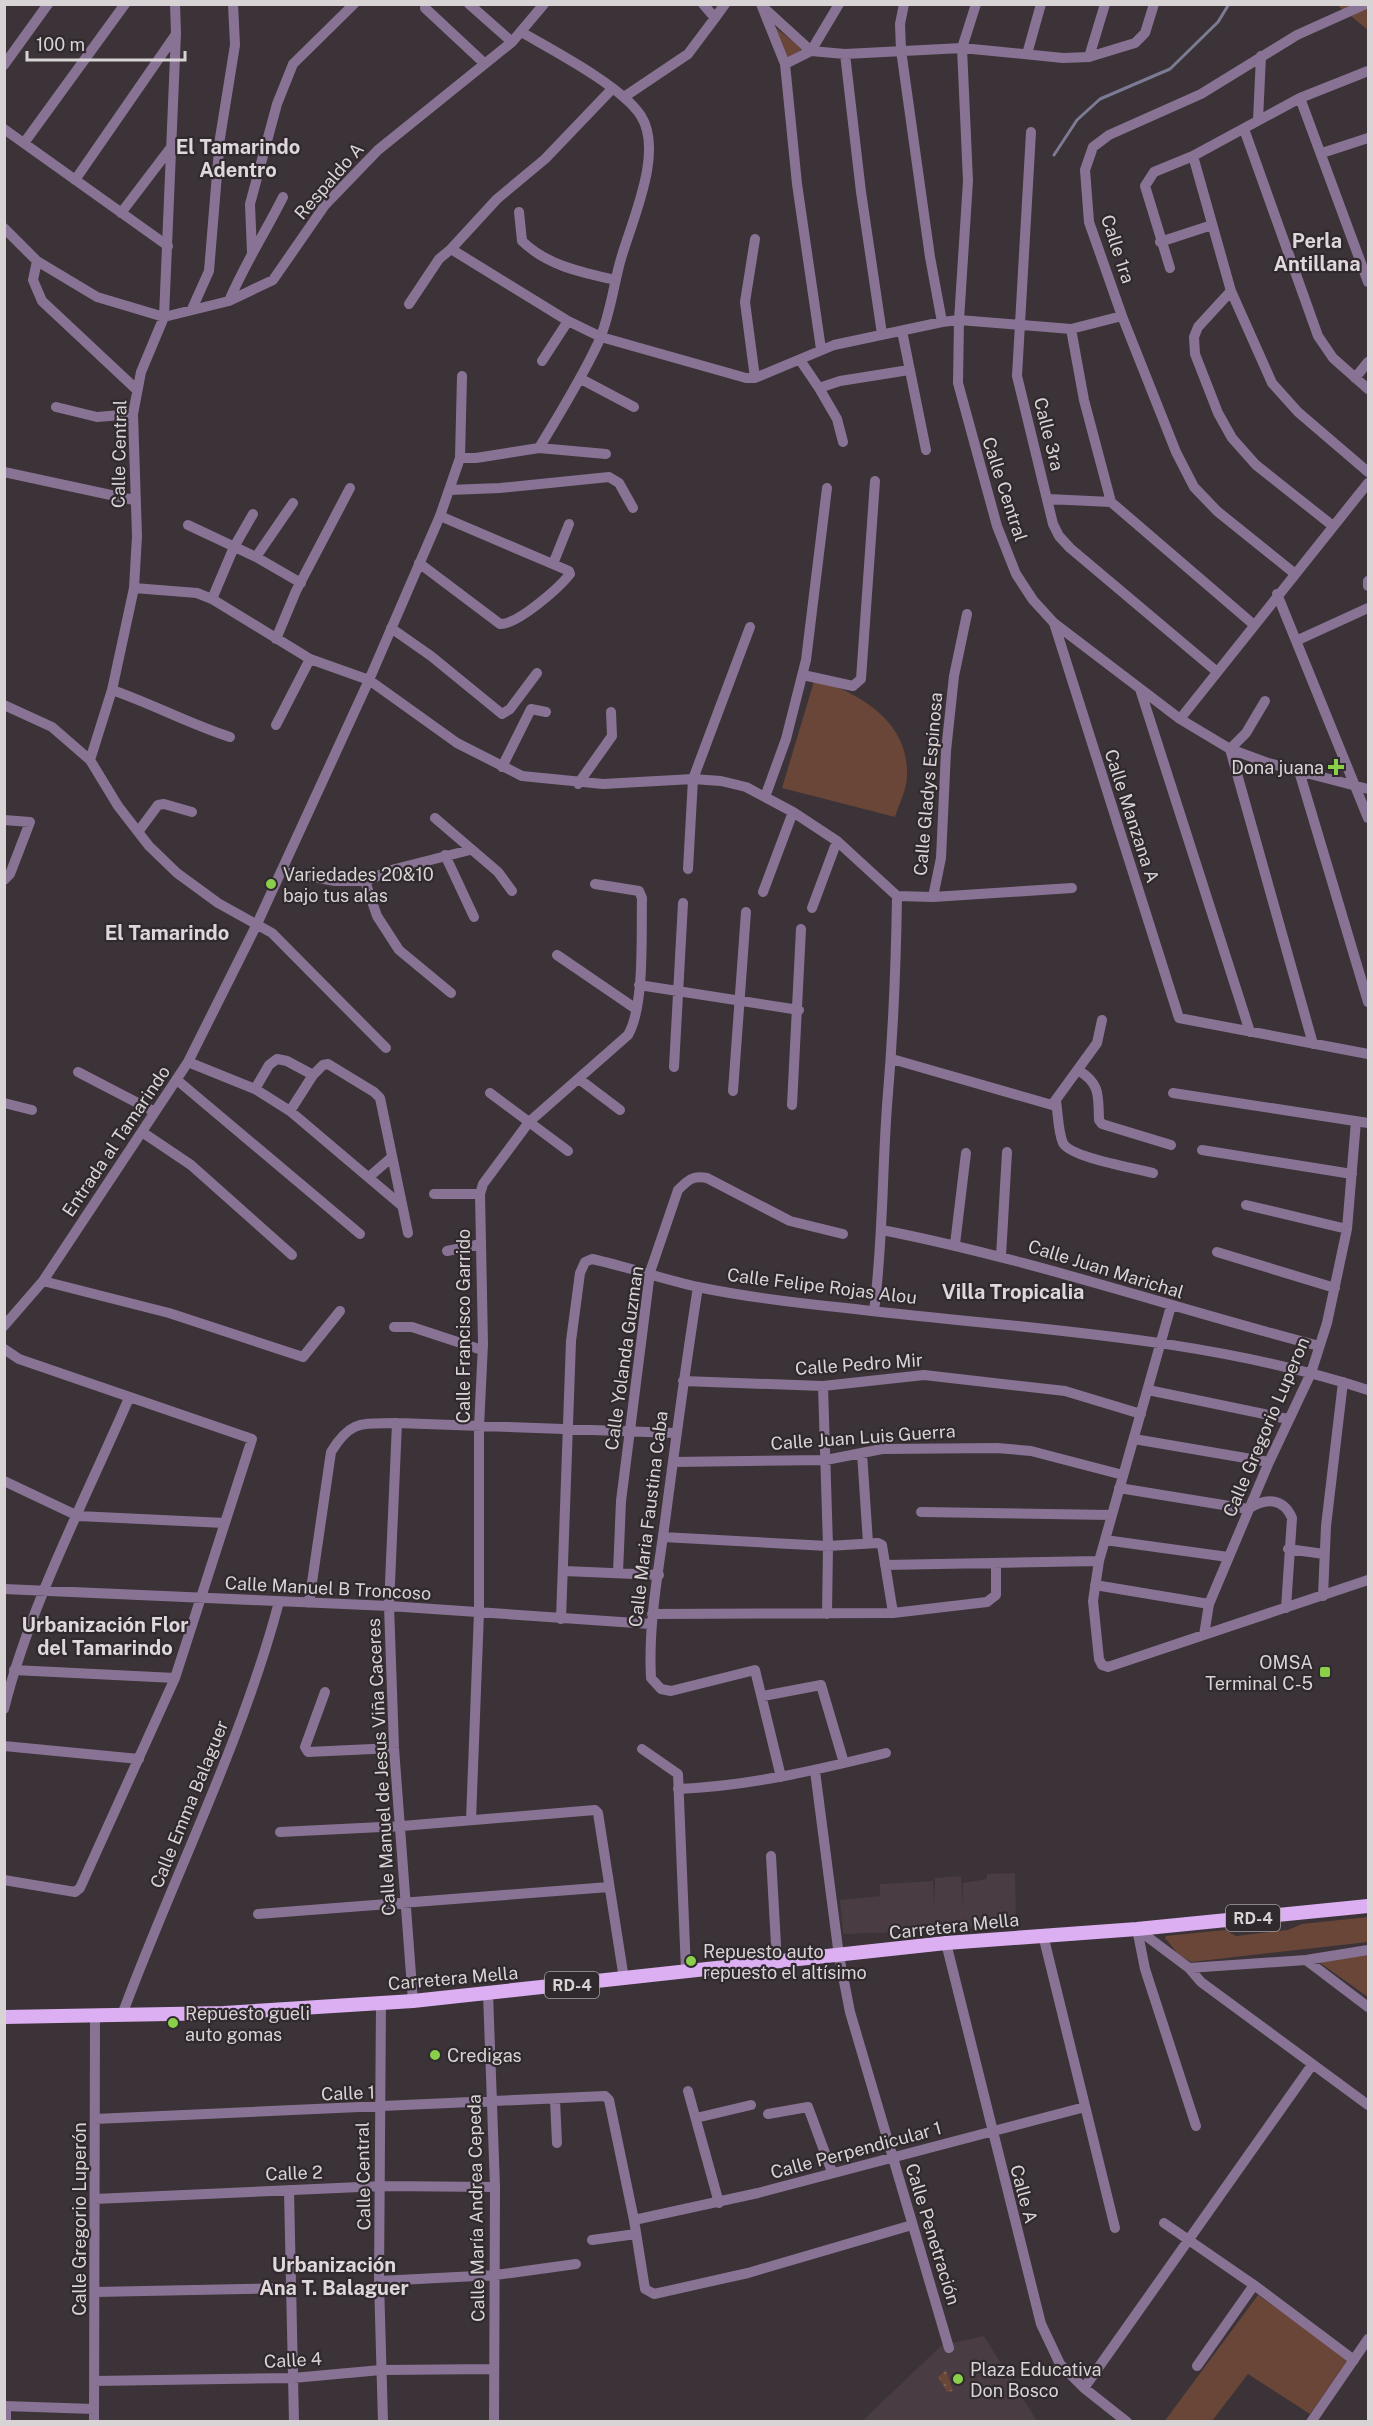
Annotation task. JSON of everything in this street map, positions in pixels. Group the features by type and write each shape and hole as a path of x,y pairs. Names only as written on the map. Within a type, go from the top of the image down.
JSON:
{"main road":[{"name":"Carretera Mella","path":"4,2017 224,2013 412,2001 946,1943 1137,1929 1368,1906"}],"street":[{"path":"4,65 48,4"},
{"path":"24,143 125,4"},
{"name":"Calle Central","path":"90,760 112,690 134,588 137,536 134,500 134,414 141,372 164,317 176,33 175,4"},
{"path":"192,309 209,271 220,138 235,45 233,4"},
{"path":"252,253 250,204 277,104 293,64 354,4"},
{"path":"470,4 512,42"},
{"name":"Respaldo A","path":"164,317 229,302 273,280 325,205 378,150 512,42 522,33 544,4"},
{"path":"703,4 715,18"},
{"path":"624,97 688,54 725,4"},
{"path":"811,51 839,4"},
{"path":"904,4 900,24 902,50 930,257 942,322"},
{"name":"Calle Central","path":"976,4 962,48 968,181 959,320 958,383 996,526 1016,574 1033,600 1054,623 1180,719 1230,748 1299,771 1368,789"},
{"path":"1027,54 1041,4"},
{"path":"1089,57 1105,4"},
{"path":"784,64 811,51 845,54 962,48 1089,57 1135,43 1145,33 1154,4"},
{"name":"Calle 1ra","path":"1294,573 1216,511 1194,487 1176,452 1122,316 1089,222 1085,170 1094,147 1109,135 1201,94 1261,56 1324,21 1366,4"},
{"path":"762,5 811,51"},
{"path":"762,5 784,64 797,184 820,349"},
{"path":"425,8 484,63"},
{"path":"75,180 176,33"},
{"path":"522,33 624,97 642,116 650,139 644,189 615,280 601,338 581,379 539,448"},
{"path":"845,54 861,192 882,333"},
{"path":"1258,120 1261,56"},
{"path":"1170,268 1160,242 1145,186 1148,178 1154,172 1193,156 1300,98 1368,71"},
{"path":"409,304 439,259 497,199 545,159 612,89"},
{"path":"1300,98 1368,282"},
{"path":"4,129 168,246"},
{"path":"1244,129 1318,336 1333,358 1368,389"},
{"name":"Calle 3ra","path":"1031,132 1017,376 1053,524 1059,536 1070,548 1216,671"},
{"path":"1322,153 1368,138"},
{"path":"121,213 172,146"},
{"path":"1193,156 1231,291 1272,383 1298,412 1368,472"},
{"path":"229,302 252,253 263,238 283,197"},
{"path":"519,212 522,241 535,253 571,270 615,280"},
{"path":"1160,242 1212,225"},
{"path":"4,228 37,261 97,297 164,317"},
{"path":"4,245 14,238"},
{"path":"754,378 745,302 755,239"},
{"path":"451,249 568,321 601,338 746,378 754,378 800,360 820,349 882,333 942,322 959,320 1019,323 1071,329 1122,316"},
{"path":"37,261 33,280 42,300 137,390"},
{"path":"1231,291 1198,327 1194,338 1195,354 1218,413 1232,438 1256,465 1333,526"},
{"path":"542,361 568,321"},
{"path":"1071,329 1084,400 1111,502 1253,624"},
{"path":"902,331 926,450"},
{"path":"800,360 837,419 843,442"},
{"path":"1355,378 1368,362"},
{"path":"819,388 848,379 909,370"},
{"name":"Entrada al Tamarindo","path":"4,1326 43,1281 177,1080 257,924 369,680 440,516 460,458 462,375"},
{"path":"581,379 634,407"},
{"path":"56,407 97,417 134,414"},
{"path":"460,458 476,458 539,448 606,453"},
{"path":"4,472 134,500"},
{"path":"449,490 500,488 609,477 620,483 633,508"},
{"path":"803,675 853,686 861,679 875,481"},
{"path":"1180,719 1253,624 1368,483"},
{"path":"276,639 301,583 350,488"},
{"path":"765,797 786,740 803,675 819,570 827,488"},
{"path":"1048,499 1111,502"},
{"path":"256,557 293,503"},
{"path":"212,599 234,547 254,514"},
{"path":"419,563 500,624 507,624 568,578 569,571 440,516"},
{"path":"553,564 569,524"},
{"path":"188,525 256,557 301,583"},
{"path":"1368,581 1368,586"},
{"name":"Calle Gladys Espinosa","path":"134,588 197,593 212,599 310,659 369,680 457,743 502,768 522,776 578,784 693,779 721,781 746,787 793,812 837,841 897,896 933,897 940,858 946,751 954,676 967,614"},
{"path":"1277,594 1298,640 1368,818"},
{"path":"1298,640 1368,608"},
{"name":"Calle Manzana A","path":"1054,623 1179,1018 1250,1032"},
{"path":"688,869 693,779 750,627"},
{"path":"391,628 431,656 502,714 510,709 537,673"},
{"path":"276,725 310,659"},
{"path":"1140,689 1250,1032 1368,1054"},
{"path":"112,690 139,699 199,727 230,737"},
{"path":"1265,701 1246,734 1230,748 1312,1044"},
{"path":"4,705 52,727 90,760 118,806 138,832 177,873 218,903 272,933 386,1048"},
{"path":"502,768 531,709 546,712"},
{"path":"578,784 612,736 610,712"},
{"path":"1299,771 1368,1002"},
{"path":"138,832 158,805 164,804 192,812"},
{"path":"763,892 793,812"},
{"path":"435,818 498,872 512,891"},
{"path":"4,820 30,822 10,874 4,880"},
{"path":"812,908 837,841"},
{"path":"281,871 334,881 365,881 445,855 470,850"},
{"path":"445,855 474,917"},
{"path":"365,881 377,916 399,950 451,993"},
{"path":"434,1194 480,1194 483,1184 529,1122 628,1035 634,1025 639,986 641,894 639,891 595,884"},
{"path":"933,897 1072,888"},
{"path":"874,1311 882,1230 887,1106 892,1059 897,896"},
{"path":"674,1066 683,903"},
{"path":"733,1091 746,912"},
{"path":"792,1105 799,1011 801,929"},
{"path":"556,955 636,1009"},
{"path":"639,986 799,1011"},
{"path":"892,1059 1052,1105 1099,1038 1102,1020"},
{"path":"255,1089 269,1065 277,1059 287,1060 314,1075"},
{"path":"188,1062 255,1089 290,1111 401,1204"},
{"path":"290,1111 319,1067 328,1064 380,1098 408,1233"},
{"path":"1078,1070 1091,1078 1096,1085 1099,1120 1102,1124 1171,1144"},
{"path":"78,1072 155,1112"},
{"path":"579,1078 620,1110"},
{"path":"177,1080 360,1234"},
{"path":"1173,1093 1368,1123"},
{"path":"490,1094 568,1151"},
{"path":"1056,1101 1062,1140 1067,1147 1083,1155 1153,1173"},
{"path":"4,1103 32,1110"},
{"name":"Calle Gregorio Luperon","path":"1204,1635 1209,1604 1248,1509 1311,1373 1319,1346 1335,1288 1347,1229 1356,1121"},
{"path":"142,1132 191,1165 292,1255"},
{"path":"1202,1150 1352,1174"},
{"path":"1001,1256 1007,1152"},
{"path":"955,1244 966,1153"},
{"path":"369,1177 392,1157"},
{"name":"Calle Yolanda Guzman","path":"618,1573 621,1501 650,1272 678,1190 687,1180 697,1176 721,1184 790,1221 843,1234"},
{"name":"Calle Francisco Garrido","path":"471,1820 479,1612 479,1427 482,1350 480,1194"},
{"path":"1246,1206 1347,1229"},
{"name":"Calle Juan Marichal","path":"882,1230 955,1244 1001,1256 1171,1306 1319,1346"},
{"path":"447,1251 481,1244"},
{"path":"1217,1252 1335,1288"},
{"name":"Calle Felipe Rojas Alou","path":"568,1429 574,1318 580,1273 585,1262 592,1259 650,1272 698,1287 874,1311 1161,1343 1213,1351 1311,1373 1368,1390"},
{"path":"43,1281 169,1313 303,1357 340,1311"},
{"name":"Calle Maria Faustina Caba","path":"698,1287 675,1433 659,1575 651,1619 651,1677 661,1689 671,1691 753,1669 763,1696 782,1777"},
{"path":"1171,1306 1099,1561 1093,1601 1099,1659 1102,1665 1108,1667 1368,1579"},
{"path":"394,1327 412,1327 482,1350"},
{"path":"4,1349 19,1359 252,1439 175,1678 80,1888 75,1892 4,1880"},
{"name":"Calle Pedro Mir","path":"683,1381 823,1386 924,1375 1065,1390 1141,1414"},
{"path":"1323,1596 1324,1554 1343,1382"},
{"path":"823,1386 828,1546 827,1614"},
{"path":"1148,1390 1288,1419"},
{"path":"4,1709 14,1670 45,1592 129,1398"},
{"path":"309,1603 332,1452 342,1434 356,1424 397,1423 675,1433"},
{"name":"Calle Manuel de Jesus Viña Caceres","path":"397,1423 389,1606 394,1748 402,1826 412,2001"},
{"path":"561,1618 568,1429"},
{"path":"1134,1439 1269,1462"},
{"name":"Calle Juan Luis Guerra","path":"673,1462 826,1460 882,1449 997,1448 1031,1451 1123,1475"},
{"path":"862,1453 868,1543"},
{"path":"4,1481 78,1516 225,1523"},
{"path":"1119,1488 1248,1509 1268,1500 1280,1503 1288,1510 1292,1518 1288,1549 1286,1608"},
{"path":"921,1512 1112,1515"},
{"path":"663,1537 828,1546 868,1543 882,1545 893,1613"},
{"path":"1105,1540 1228,1557"},
{"path":"1288,1549 1324,1554"},
{"path":"885,1565 1099,1561"},
{"name":"Calle Manuel B Troncoso","path":"4,1589 389,1606 561,1618 651,1619 893,1613 993,1600 996,1595 996,1563"},
{"path":"564,1571 659,1575"},
{"path":"1095,1585 1209,1604"},
{"name":"Calle Emma Balaguer","path":"122,2015 226,1762 264,1657 279,1602"},
{"path":"14,1670 175,1678"},
{"path":"763,1696 821,1685 844,1763"},
{"path":"325,1692 305,1747 308,1752 394,1748"},
{"path":"4,1746 139,1759"},
{"path":"642,1749 676,1772 686,1971"},
{"path":"678,1789 728,1787 815,1771 886,1753"},
{"name":"Calle Penetración","path":"815,1771 839,1956 850,2012 950,2348"},
{"path":"280,1832 402,1826 596,1810 624,1979"},
{"path":"771,1856 777,1963"},
{"path":"258,1914 405,1905 609,1887"},
{"path":"1137,1929 1189,1968 1201,1982 1368,2105"},
{"path":"1137,1929 1145,1969 1196,2126"},
{"path":"1043,1935 1115,2229"},
{"name":"Calle A","path":"946,1943 1041,2324 1060,2364 1084,2388 1127,2421"},
{"path":"1189,1968 1306,1960 1368,1950"},
{"path":"1306,1960 1368,2007"},
{"name":"Calle María Andrea Cepeda","path":"488,1993 495,2187 494,2421"},
{"name":"Calle Central","path":"381,2002 378,2108 382,2186 380,2281 383,2421"},
{"name":"Calle Gregorio Luperón","path":"94,2421 96,2016"},
{"path":"1084,2388 1312,2065"},
{"path":"688,2091 719,2203"},
{"name":"Calle 1","path":"95,2120 555,2100 601,2095 609,2100 634,2220"},
{"path":"555,2100 557,2143"},
{"path":"696,2118 751,2104"},
{"path":"768,2114 806,2106 810,2109 832,2172"},
{"name":"Calle Perpendicular 1","path":"634,2220 719,2203 893,2156 993,2133 1085,2107"},
{"name":"Calle 2","path":"95,2199 382,2186 495,2187"},
{"path":"290,2190 294,2421"},
{"path":"634,2220 645,2289 654,2294 748,2273 912,2225"},
{"path":"1164,2223 1254,2285 1354,2360"},
{"path":"592,2240 636,2234"},
{"path":"380,2281 496,2275 576,2264"},
{"path":"1197,2366 1254,2285"},
{"path":"95,2292 292,2288"},
{"path":"1311,2421 1368,2339"},
{"name":"Calle 4","path":"94,2381 293,2378 381,2370 494,2369"},
{"path":"6,2421 5,2406 94,2409"}],"shaded area":[{"path":"1337,5 1368,5 1368,30"},
{"path":"772,25 803,49 787,58"},
{"path":"815,678 849,693 879,712 900,739 905,756 907,781 895,817 782,788"},
{"path":"1015,1873 1016,1923 934,1931 843,1934 840,1900 880,1896 880,1884 933,1881 934,1906 935,1878 961,1876 963,1906 963,1883 987,1879 987,1874"},
{"path":"1368,1917 1368,1942 1191,1962 1179,1955 1165,1938 1166,1936 1225,1930 1236,1936 1288,1930 1302,1924"},
{"path":"1368,1955 1368,1997 1319,1962"},
{"path":"1258,2295 1348,2359 1310,2414 1248,2374 1212,2421 1164,2422"},
{"name":"Plaza Educativa Don Bosco","path":"984,2336 1037,2421 861,2422 942,2345"},
{"path":"946,2370 953,2391 947,2392 938,2377"}],"waterway":[{"path":"1054,155 1077,120 1100,99 1170,69 1218,22 1229,4"}],"place":[{"name":"Dona juana","path":"1336,767"},
{"name":"Variedades 20&10 bajo tus alas","path":"271,884"},
{"name":"OMSA Terminal C-5","path":"1325,1672"},
{"name":"Repuesto auto repuesto el altísimo","path":"691,1961"},
{"name":"Repuesto gueli auto gomas","path":"173,2023"},
{"name":"Credigas","path":"435,2055"},
{"name":"Plaza Educativa Don Bosco","path":"958,2379"}],"district":[{"name":"El Tamarindo Adentro","path":"238,158"},
{"name":"Perla Antillana","path":"1317,252"},
{"name":"El Tamarindo","path":"167,933"},
{"name":"Villa Tropicalia","path":"1013,1292"},
{"name":"Urbanización Flor del Tamarindo","path":"105,1636"},
{"name":"Urbanización Ana T. Balaguer","path":"334,2276"}]}
